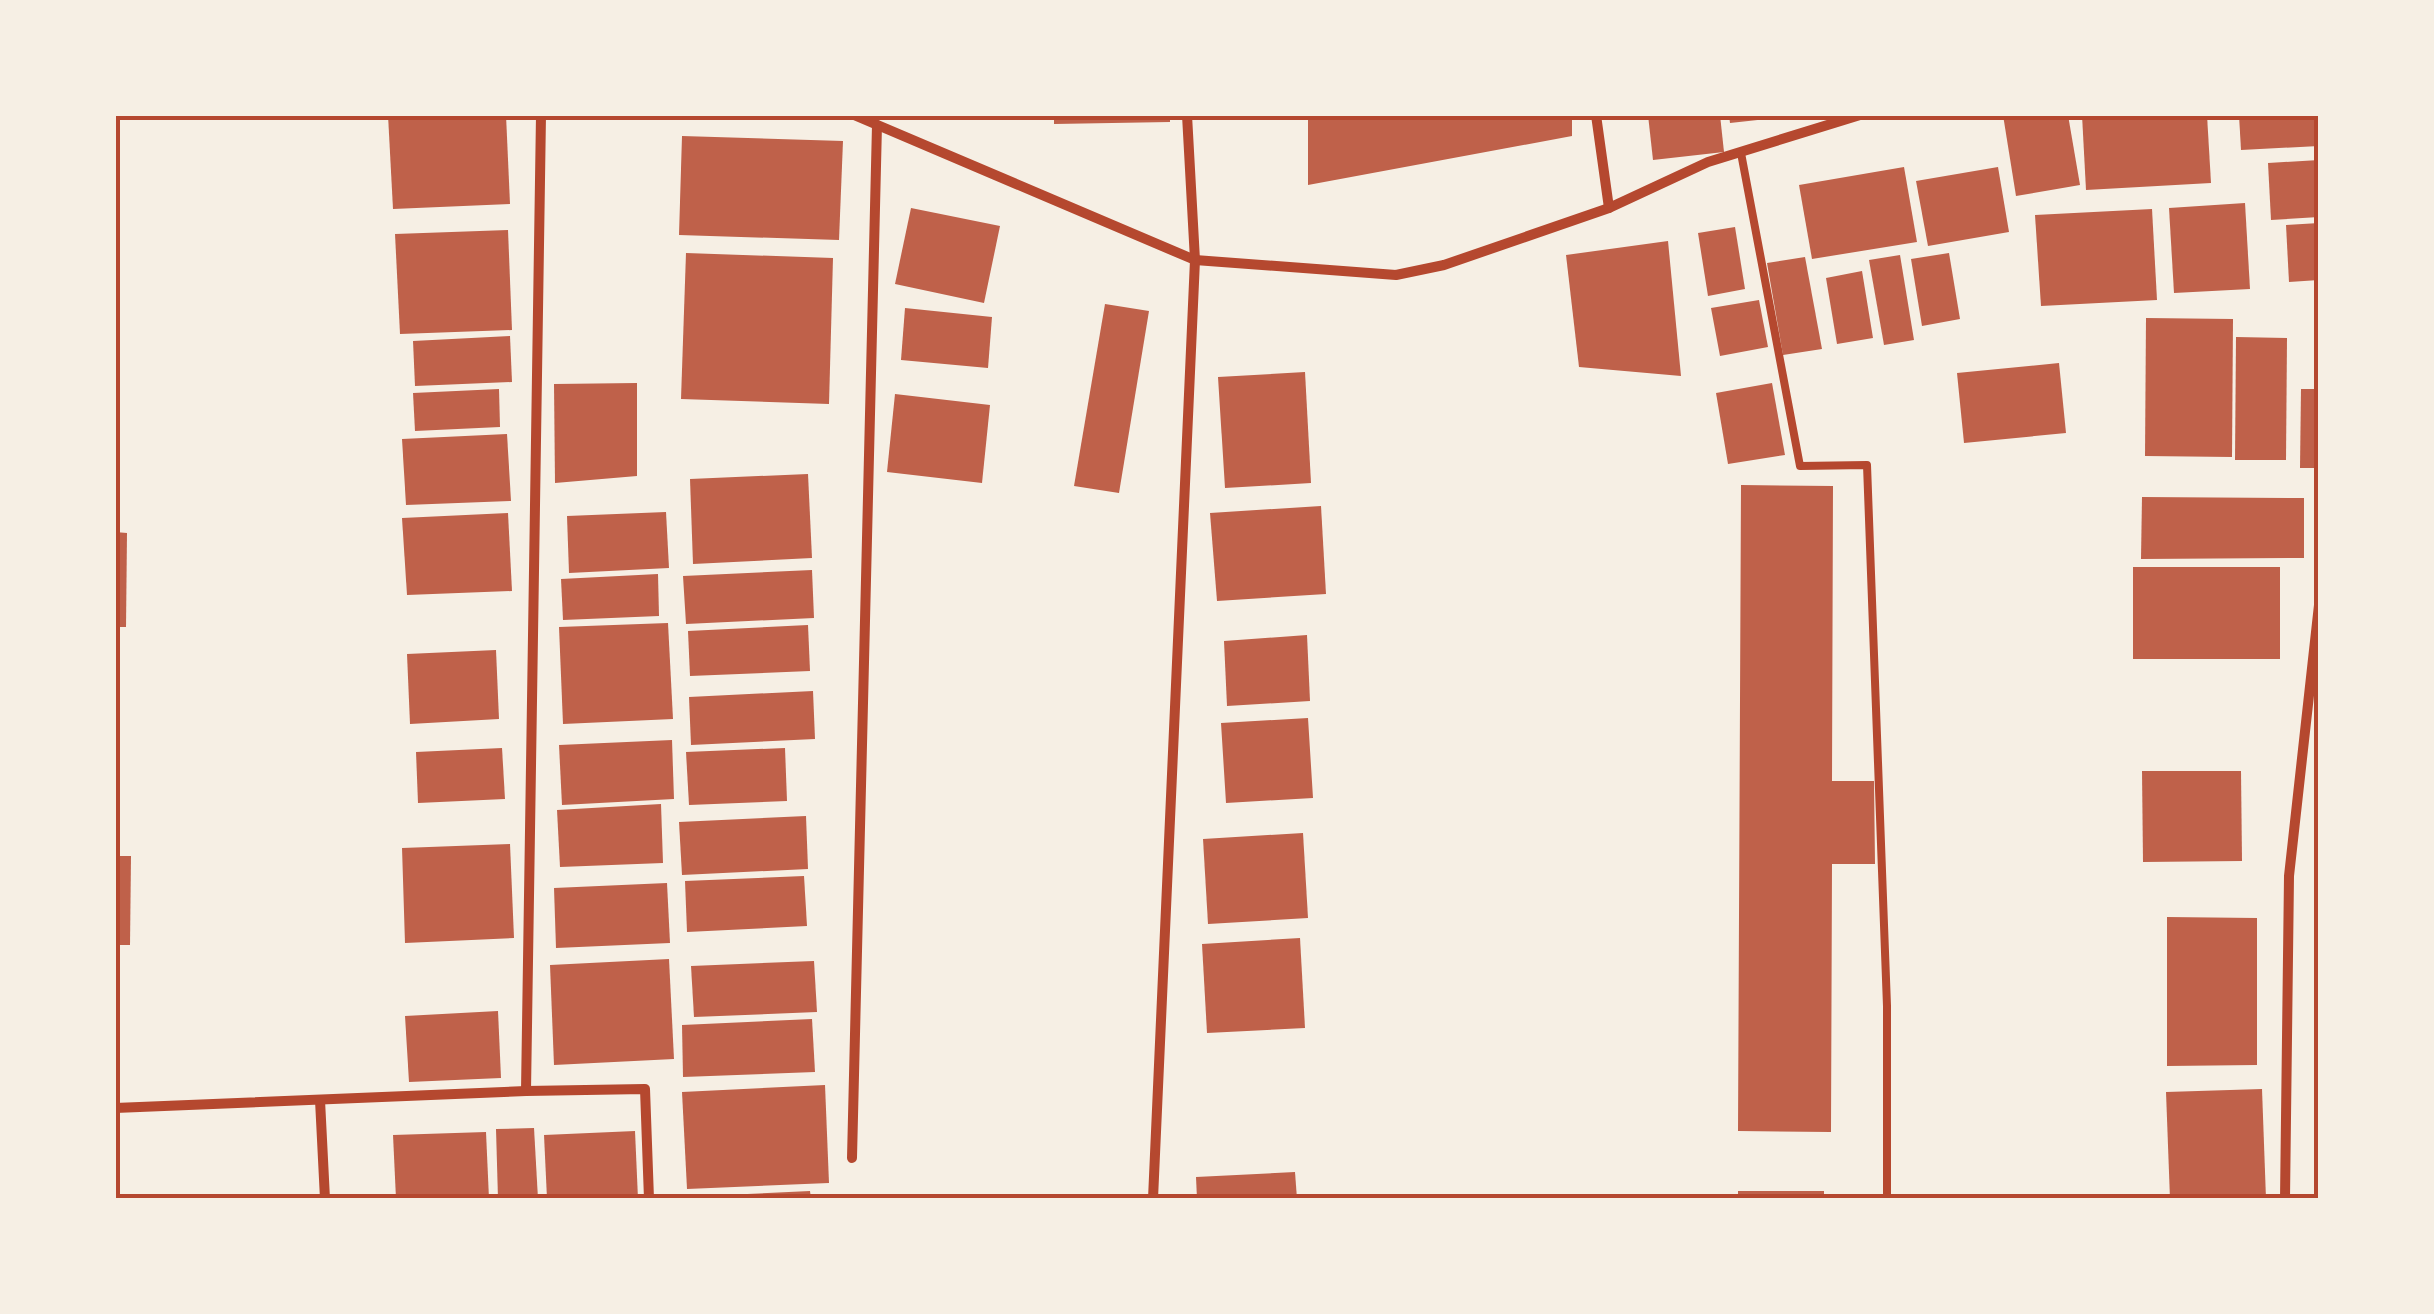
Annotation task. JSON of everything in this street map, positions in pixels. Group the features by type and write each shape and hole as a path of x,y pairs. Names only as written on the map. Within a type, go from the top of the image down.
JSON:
{"street":[{"path":"526,1091 542,115"},
{"path":"854,115 1195,260 1396,275 1444,266 1609,208 1708,162 1860,115"},
{"path":"1152,1199 1195,260 1187,115"},
{"path":"1596,115 1609,208"},
{"path":"852,1158 877,125"},
{"path":"2285,1199 2289,876 2319,605"},
{"path":"115,1108 645,1089 650,1199"},
{"path":"320,1100 326,1199"}],"lane":[{"path":"1741,152 1800,466 1867,465 1886,987 1886,1199"}],"building":[{"path":"388,115 506,115 510,204 393,209"},
{"path":"1054,115 1170,115 1170,122 1054,124"},
{"path":"1308,115 1572,115 1572,136 1308,185"},
{"path":"1648,115 1720,115 1724,152 1653,160"},
{"path":"1729,115 1776,115 1776,118 1730,123"},
{"path":"2003,115 2068,115 2080,185 2016,196"},
{"path":"2082,115 2207,115 2211,183 2086,190"},
{"path":"2239,115 2319,115 2319,146 2241,150"},
{"path":"682,136 843,141 839,240 679,235"},
{"path":"2319,160 2319,217 2271,220 2268,163"},
{"path":"1904,167 1917,242 1812,259 1799,185"},
{"path":"1998,167 2009,232 1928,246 1916,181"},
{"path":"2245,203 2250,289 2174,293 2169,208"},
{"path":"911,208 1000,226 984,303 895,284"},
{"path":"2152,209 2157,300 2041,306 2035,215"},
{"path":"2319,223 2319,280 2289,282 2286,225"},
{"path":"1735,227 1745,289 1708,296 1698,233"},
{"path":"508,230 512,330 400,334 395,234"},
{"path":"1668,241 1681,376 1579,367 1566,255"},
{"path":"686,253 833,258 829,404 681,399"},
{"path":"1949,253 1960,319 1922,326 1911,259"},
{"path":"1900,255 1914,340 1884,345 1869,260"},
{"path":"1805,257 1822,349 1783,355 1767,263"},
{"path":"1862,271 1873,338 1837,344 1826,278"},
{"path":"1759,300 1768,347 1720,356 1711,308"},
{"path":"1105,304 1149,311 1119,493 1074,486"},
{"path":"905,308 992,317 988,368 901,360"},
{"path":"2146,318 2233,319 2232,457 2145,456"},
{"path":"510,336 512,382 415,386 413,341"},
{"path":"2236,337 2287,338 2286,460 2235,460"},
{"path":"2059,363 2066,433 1964,443 1957,373"},
{"path":"1305,372 1311,483 1225,488 1218,377"},
{"path":"637,383 637,476 555,483 554,384"},
{"path":"1772,383 1785,455 1728,464 1716,393"},
{"path":"499,389 500,427 415,431 413,393"},
{"path":"2301,389 2319,389 2319,468 2300,468"},
{"path":"895,394 990,405 982,483 887,472"},
{"path":"507,434 511,501 406,505 402,439"},
{"path":"808,474 812,558 693,564 690,479"},
{"path":"1741,485 1833,486 1832,781 1874,781 1875,864 1832,864 1831,1132 1738,1131"},
{"path":"2142,497 2304,498 2304,558 2141,559"},
{"path":"1321,506 1326,594 1217,601 1210,513"},
{"path":"666,512 669,568 569,573 567,516"},
{"path":"508,513 512,591 407,595 402,518"},
{"path":"115,532 127,533 126,627 115,627"},
{"path":"2133,567 2280,567 2280,659 2133,659"},
{"path":"812,570 814,618 686,624 683,576"},
{"path":"658,574 659,616 563,620 561,579"},
{"path":"668,623 673,719 563,724 559,627"},
{"path":"808,625 810,671 690,676 688,631"},
{"path":"1307,635 1310,701 1227,706 1224,641"},
{"path":"496,650 499,719 410,724 407,654"},
{"path":"813,691 815,739 691,745 689,697"},
{"path":"1308,718 1313,798 1226,803 1221,723"},
{"path":"672,740 674,799 562,805 559,745"},
{"path":"502,748 505,799 418,803 416,752"},
{"path":"785,748 787,801 689,805 686,752"},
{"path":"2142,771 2241,771 2242,861 2143,862"},
{"path":"661,804 663,863 560,867 557,810"},
{"path":"806,816 808,869 682,875 679,822"},
{"path":"1303,833 1308,918 1208,924 1203,839"},
{"path":"510,844 514,938 405,943 402,848"},
{"path":"115,856 131,856 130,945 115,945"},
{"path":"804,876 807,926 687,932 685,881"},
{"path":"667,883 670,943 556,948 554,888"},
{"path":"2167,917 2257,918 2257,1065 2167,1066"},
{"path":"1300,938 1305,1028 1207,1033 1202,944"},
{"path":"669,959 674,1059 554,1065 550,965"},
{"path":"814,961 817,1012 694,1017 691,966"},
{"path":"498,1011 501,1078 409,1082 405,1016"},
{"path":"812,1019 815,1072 683,1077 682,1025"},
{"path":"825,1085 829,1183 687,1189 682,1092"},
{"path":"2262,1089 2266,1199 2170,1199 2166,1092"},
{"path":"534,1128 538,1199 498,1199 496,1129"},
{"path":"635,1131 638,1199 547,1199 544,1135"},
{"path":"486,1132 489,1199 396,1199 393,1135"},
{"path":"1295,1172 1297,1199 1197,1199 1196,1177"},
{"path":"810,1191 811,1199 703,1199 703,1196"},
{"path":"1738,1191 1824,1191 1824,1199 1738,1199"}]}
